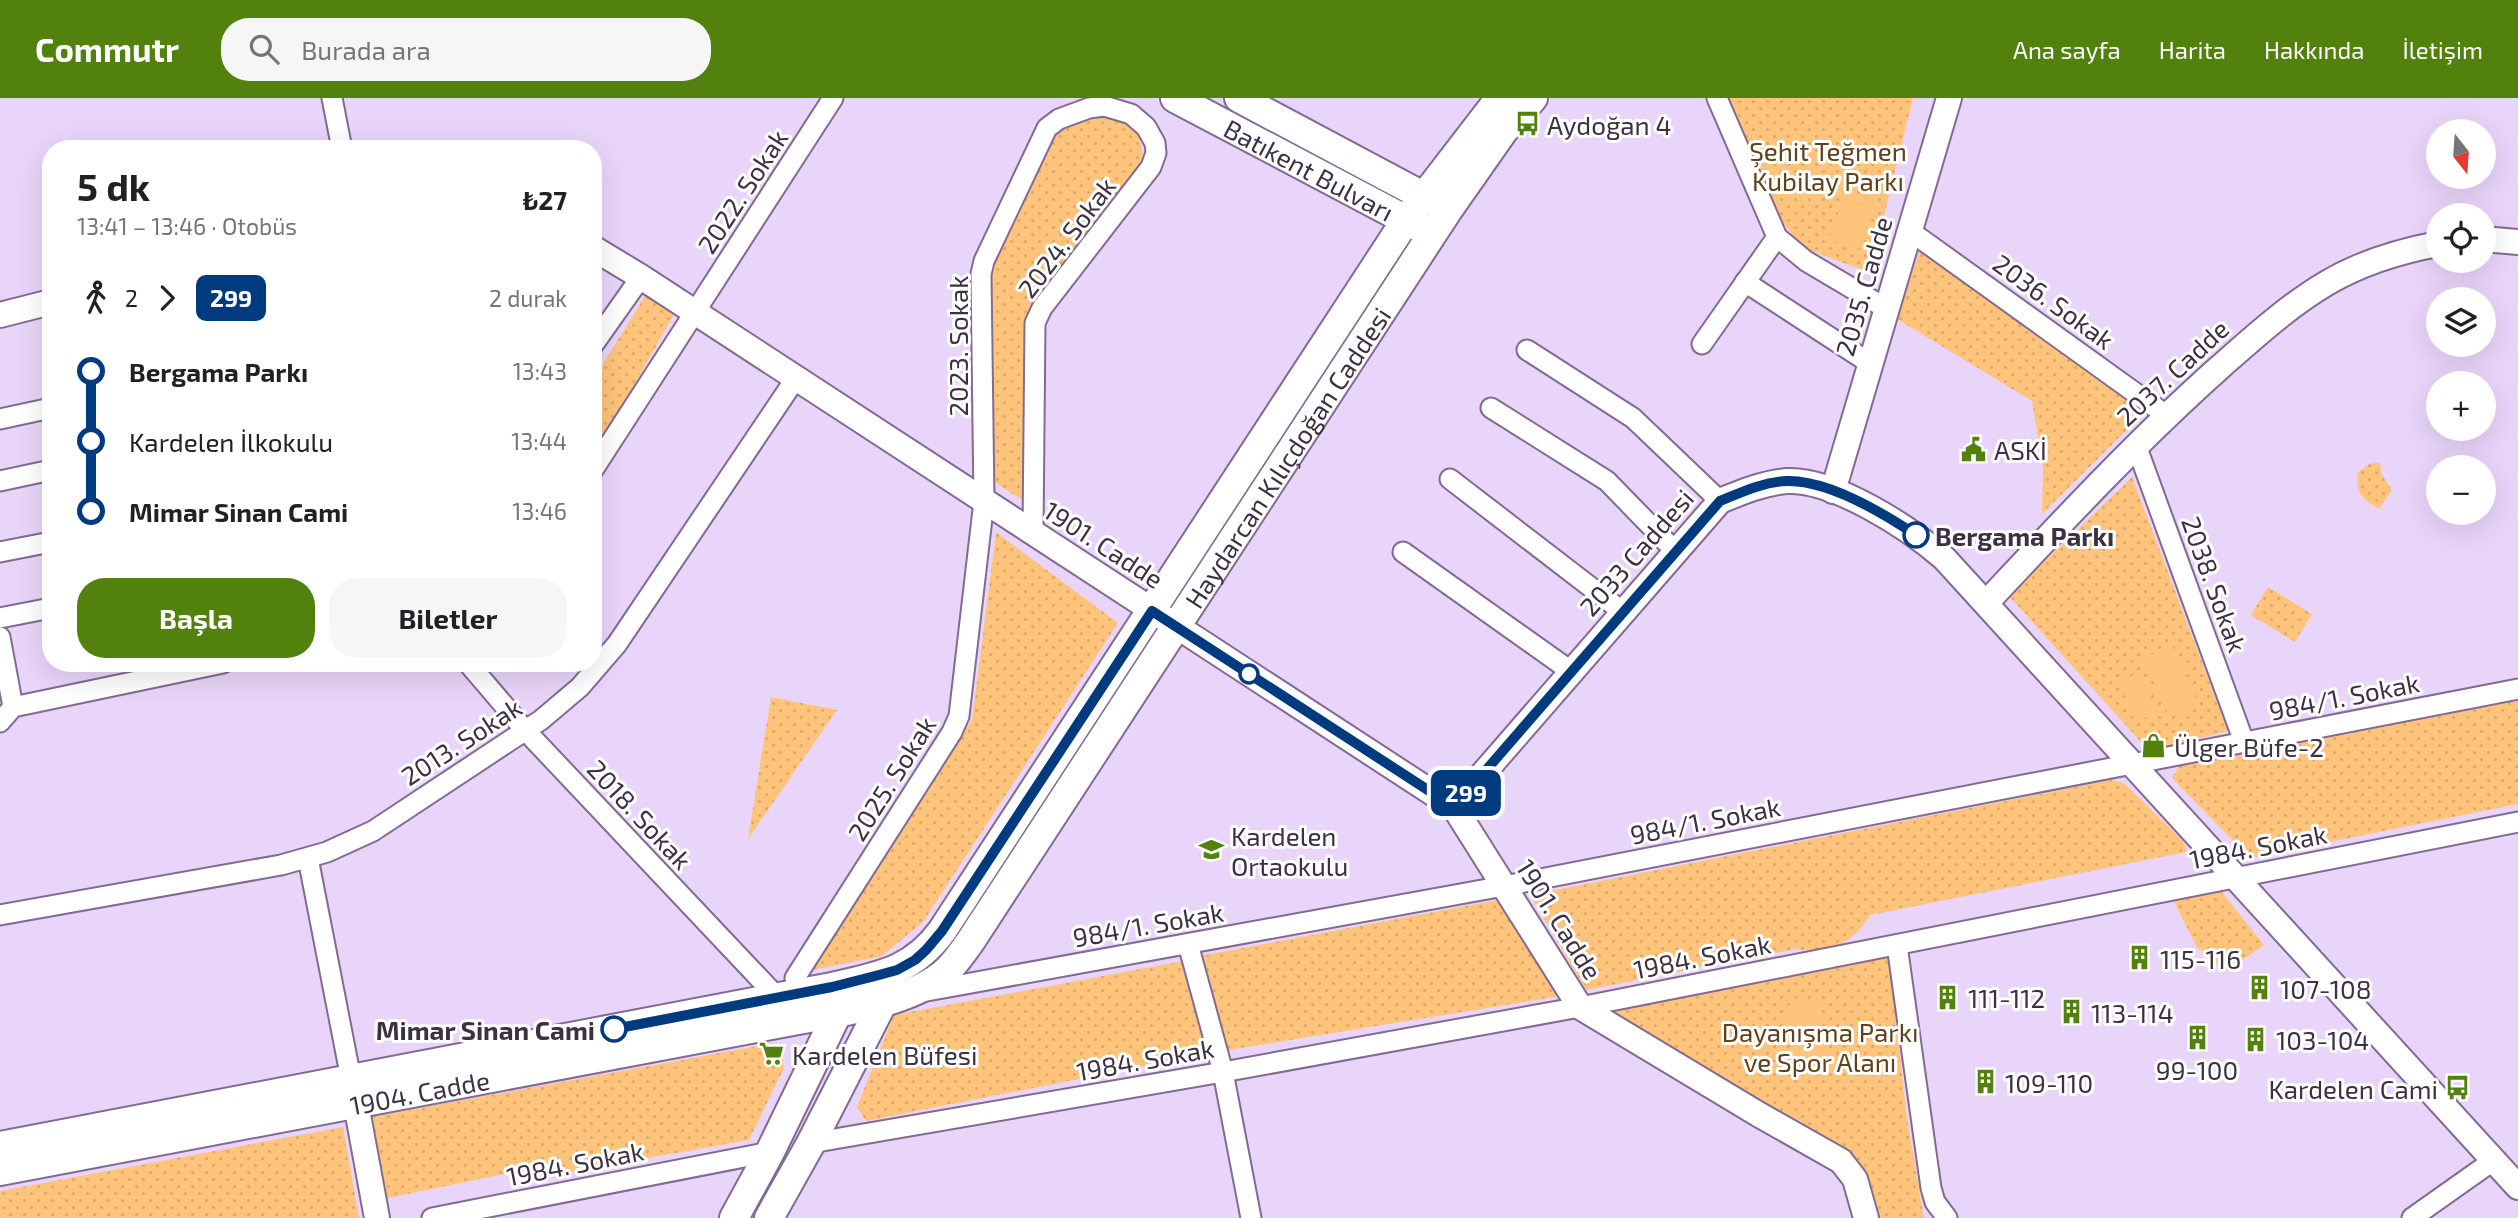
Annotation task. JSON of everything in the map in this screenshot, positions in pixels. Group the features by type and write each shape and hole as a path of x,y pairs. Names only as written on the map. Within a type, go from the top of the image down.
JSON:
{"main road":[{"name":"Batıkent Bulvarı","path":"1175,98 1432,234"},
{"name":"Batıkent Bulvarı","path":"1240,98 1436,202"},
{"name":"Haydarcan Kılıçdoğan Caddesi","path":"888,990 930,983 944,974 960,956 1432,234 1436,202 1500,98"},
{"name":"Haydarcan Kılıçdoğan Caddesi","path":"888,990 906,965 934,941 1406,220 1436,202 1533,98"},
{"name":"1904. Cadde","path":"0,1171 353,1091 786,988 835,999"},
{"path":"734,1218 770,1152 835,999 888,990"},
{"path":"769,1218 811,1143 888,990"},
{"name":"1904. Cadde","path":"0,1146 353,1091 835,999"}],"street":[{"path":"332,98 340,140"},
{"name":"2022. Sokak","path":"602,456 833,98"},
{"path":"1717,98 1777,237 1806,261 1887,309"},
{"name":"2035. Cadde","path":"1833,491 1949,98"},
{"name":"2023. Sokak","path":"984,501 981,274 984,261 1048,128 1070,114 1104,106 1131,114"},
{"name":"2024. Sokak","path":"1033,533 1035,324 1042,308 1155,160 1151,135 1131,114"},
{"name":"2036. Sokak","path":"1910,230 2166,415"},
{"path":"1702,344 1777,237"},
{"path":"2496,240 2518,242"},
{"name":"2037. Cadde","path":"1986,603 2166,415 2252,339 2299,301 2329,282 2393,254 2426,247"},
{"name":"1901. Cadde","path":"602,253 1454,807 1580,1007"},
{"path":"602,332 641,277"},
{"path":"1745,282 1871,363"},
{"path":"0,315 42,304"},
{"path":"1527,349 1633,418 1720,501"},
{"name":"2013. Sokak","path":"602,661 617,644 796,378"},
{"path":"1491,408 1607,481 1676,552"},
{"path":"0,419 42,410"},
{"name":"2038. Sokak","path":"2136,445 2244,742"},
{"path":"0,481 42,473"},
{"path":"1450,479 1623,612"},
{"name":"2033 Caddesi","path":"1454,807 1720,501 1760,485 1789,481 1833,491 1860,503 1922,539 1944,558 2509,1172"},
{"name":"2025. Sokak","path":"786,988 957,723 984,501"},
{"path":"0,552 42,543"},
{"path":"1403,552 1572,671"},
{"path":"0,618 42,610"},
{"path":"1,649 6,714 185,672"},
{"name":"2018. Sokak","path":"476,672 525,730 786,988"},
{"name":"2013. Sokak","path":"0,915 308,858 345,845 373,831 560,706 593,672"},
{"name":"984/1. Sokak","path":"888,990 1188,943 1504,886 2518,689"},
{"name":"1984. Sokak","path":"811,1143 1580,1007 2518,822"},
{"path":"308,858 377,1218"},
{"path":"1188,943 1223,1072 1251,1218"},
{"path":"1898,945 1931,1188 1935,1202 1947,1218"},
{"path":"1580,1007 1841,1161 1855,1178 1866,1218"},
{"name":"1984. Sokak","path":"432,1218 770,1152"},
{"path":"2412,1218 2509,1172"}],"green space":[{"name":"Şehit Teğmen Kubilay Parkı","path":"1725,98 1913,98 1870,273 1802,247 1777,215"},
{"path":"1103,112 1138,131 1144,160 1028,315 1028,504 993,481 990,273 1059,126"},
{"path":"1846,191 1876,203 1857,251 1829,238"},
{"path":"1922,243 2151,406 2042,514 2043,468 2032,401 1897,319"},
{"path":"645,296 675,313 602,441 602,365"},
{"path":"2371,463 2380,463 2382,475 2392,490 2379,509 2361,495 2358,486 2358,472"},
{"name":"Bergama Parkı","path":"2132,477 2228,731 2149,751 2009,596"},
{"path":"996,532 1118,623 923,922 882,956 812,970 972,720"},
{"path":"2268,587 2312,614 2295,642 2251,615"},
{"path":"2172,645 2198,705 2169,716 2143,659"},
{"path":"2140,672 2158,713 2137,721 2119,682"},
{"path":"771,697 837,710 748,839"},
{"path":"2518,698 2518,804 2250,858 2172,778 2179,766"},
{"path":"2111,780 2124,783 2183,841 2187,852 1870,915 1856,934 1829,948 1795,949 1586,990 1530,895"},
{"path":"2218,887 2264,945 2224,973 2207,952 2198,949 2171,896"},
{"path":"1498,900 1558,995 1555,997 1223,1051 1200,956"},
{"name":"Dayanışma Parkı ve Spor Alanı","path":"1889,953 1906,1112 1924,1218 1878,1218 1873,1193 1848,1153 1606,1010"},
{"path":"1183,961 1206,1054 866,1121 857,1107 894,1015"},
{"path":"1819,1001 1829,1071 1795,1075 1785,1006"},
{"path":"774,1043 782,1054 784,1068 749,1140 570,1172 557,1163 383,1199 366,1118"},
{"path":"343,1127 359,1218 0,1218 0,1191"}],"bus line":[{"name":"299","path":"614,1029 832,987 897,970 915,960 942,931 1152,611 1454,807 1720,501 1760,485 1801,482 1833,491 1860,503 1916,535"}],"place":[{"name":"Aydoğan 4","path":"1527,124"},
{"name":"ASKİ","path":"1974,449"},
{"name":"Bergama Parkı","path":"1916,535"},
{"name":"Ülger Büfe-2","path":"2154,746"},
{"name":"Kardelen Ortaokulu","path":"1211,850"},
{"name":"115-116","path":"2140,958"},
{"name":"107-108","path":"2260,988"},
{"name":"111-112","path":"1948,997"},
{"name":"113-114","path":"2071,1012"},
{"name":"Mimar Sinan Cami","path":"614,1029"},
{"name":"99-100","path":"2197,1037"},
{"name":"103-104","path":"2256,1039"},
{"name":"Kardelen Büfesi","path":"772,1054"},
{"name":"109-110","path":"1985,1082"},
{"name":"Kardelen Cami","path":"2458,1088"}]}
